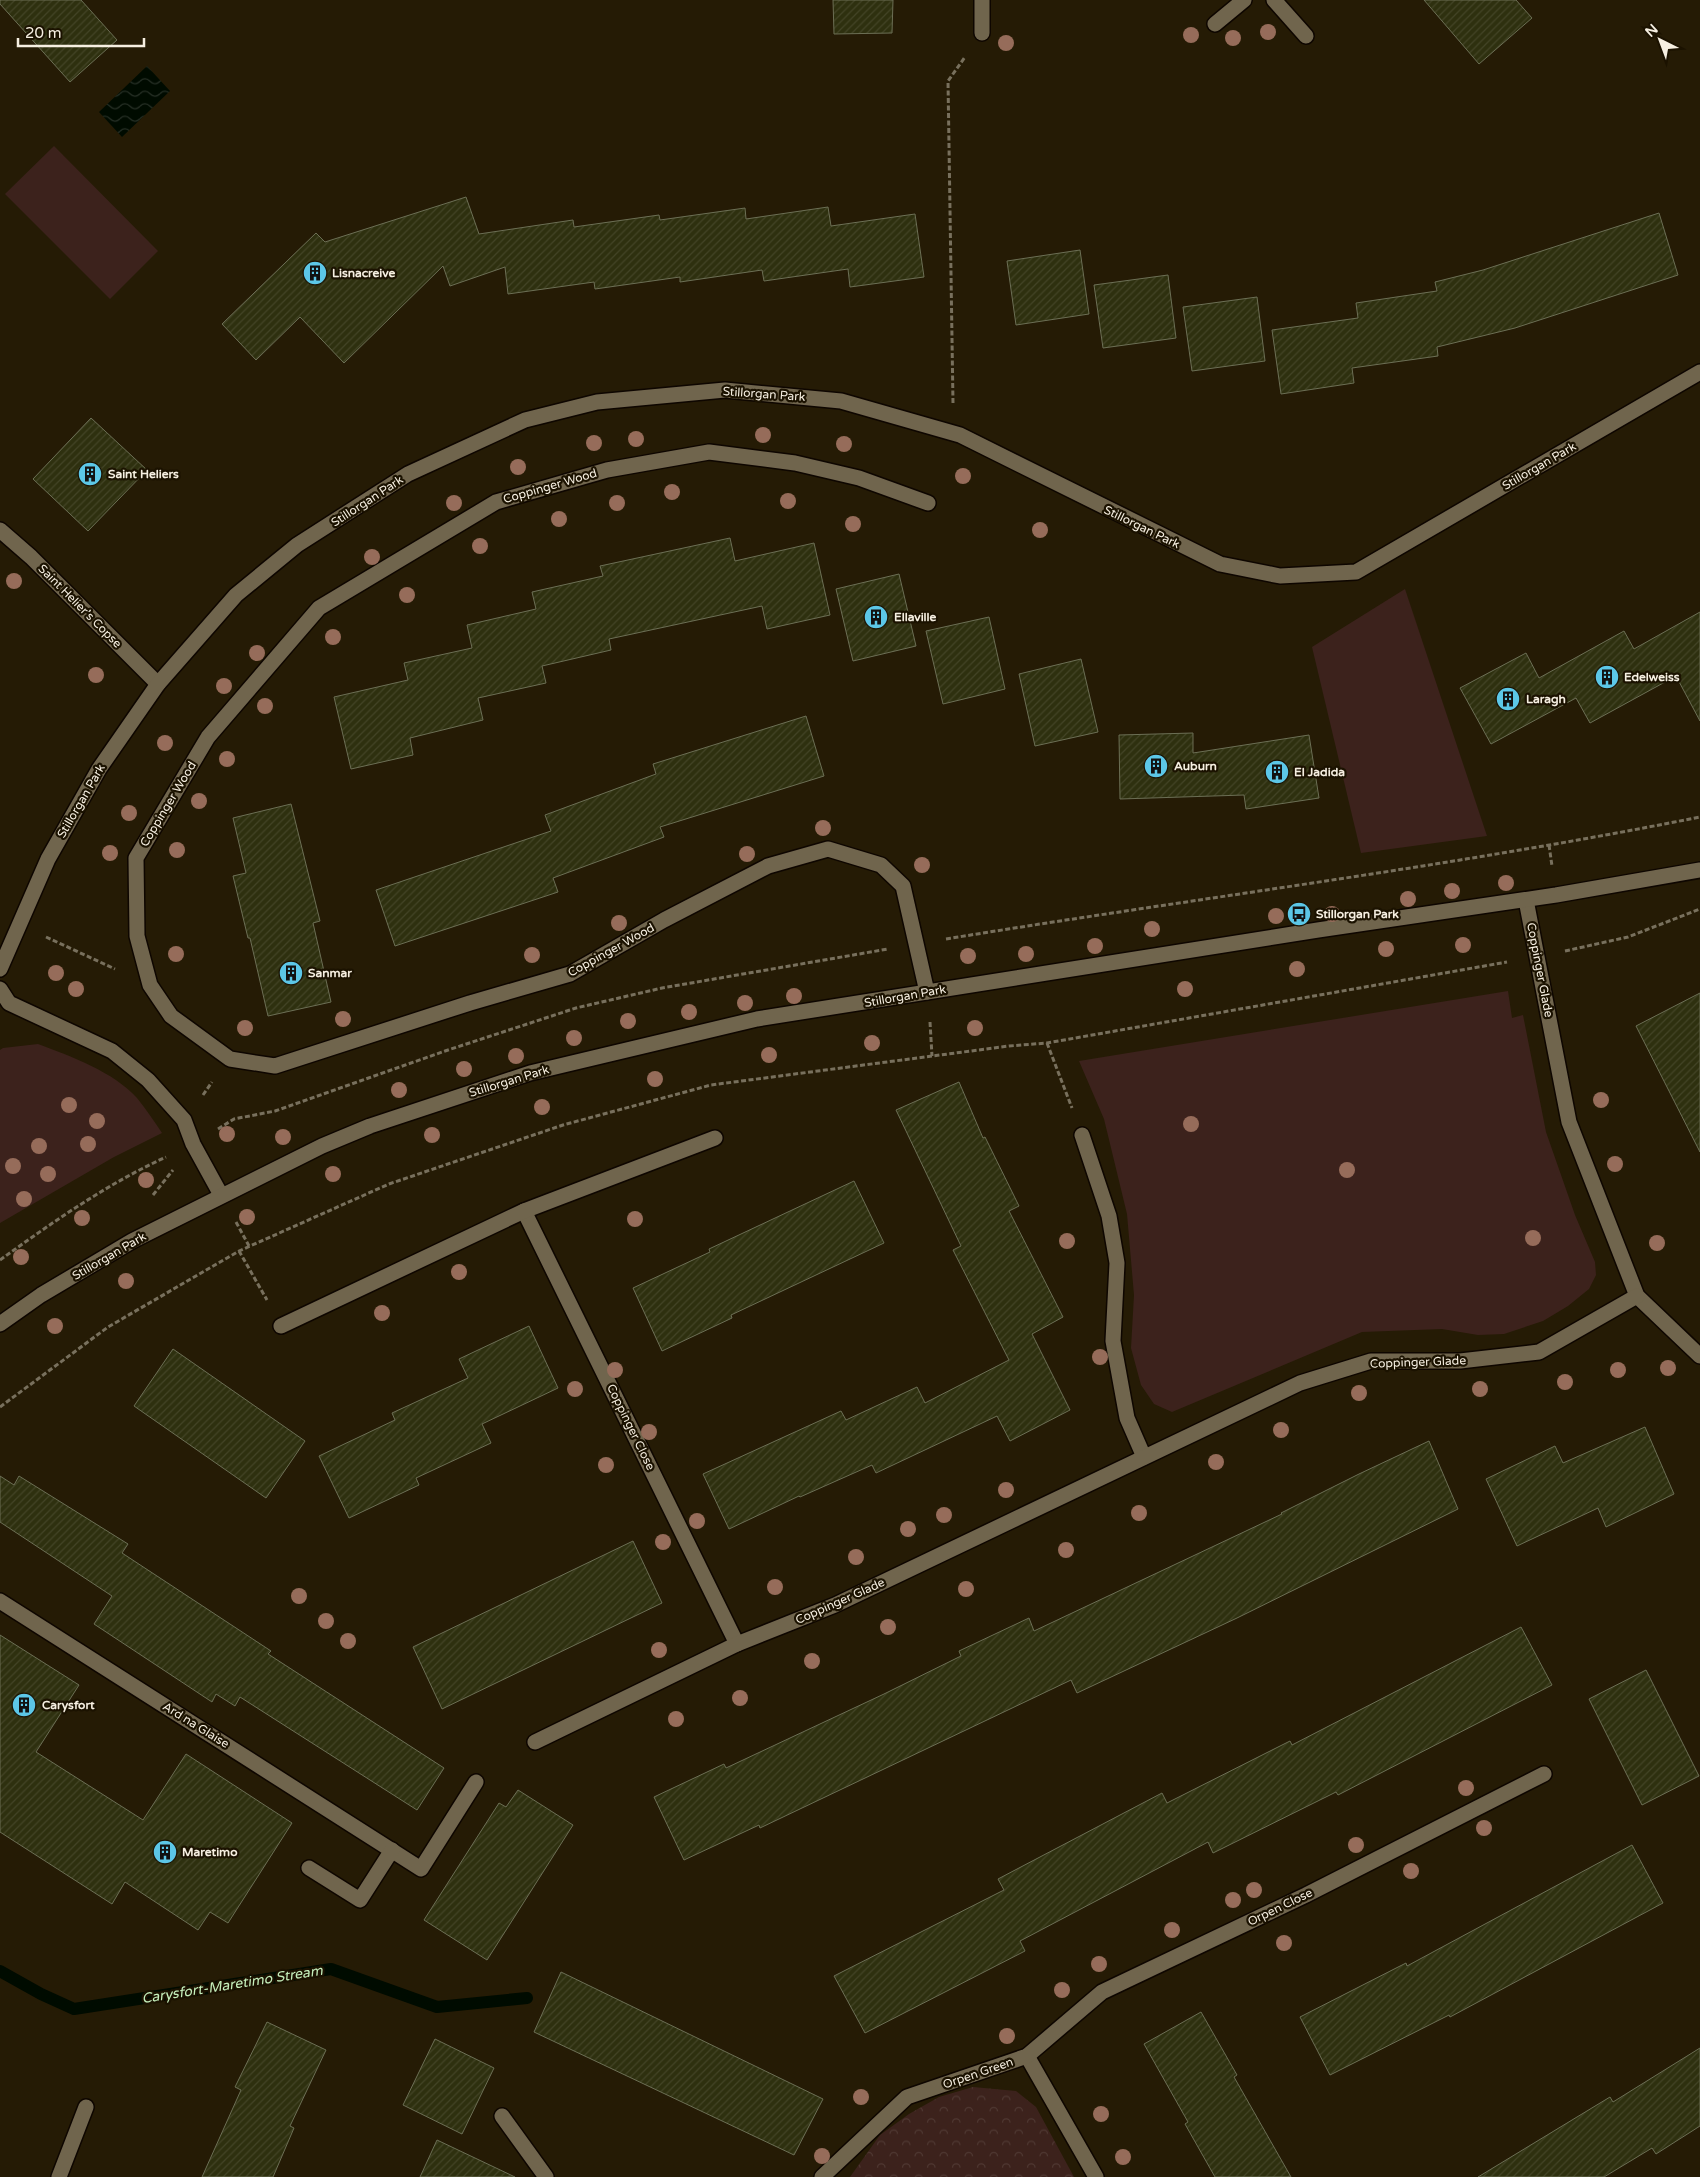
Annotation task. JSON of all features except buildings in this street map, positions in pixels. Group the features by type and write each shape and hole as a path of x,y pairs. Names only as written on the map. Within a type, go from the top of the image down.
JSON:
{"street":[{"path":"982,0 982,33"},
{"path":"1215,24 1244,0"},
{"path":"1274,0 1306,36"},
{"name":"Stillorgan Park","path":"0,969 48,859 95,777 158,684 236,595 297,545 408,474 525,420 597,402 725,390 841,401 960,435 1220,564 1280,576 1356,572 1700,372"},
{"name":"Coppinger Wood","path":"927,992 903,886 881,865 828,849 768,866 664,920 570,974 275,1066 230,1059 171,1016 150,985 137,936 136,858 208,737 320,608 496,502 607,470 709,452 795,463 858,478 928,503"},
{"name":"Saint Helier's Copse","path":"0,530 32,557 158,684"},
{"name":"Stillorgan Park","path":"0,1324 41,1295 132,1241 322,1146 370,1126 530,1073 757,1019 1308,931 1526,900 1700,870"},
{"name":"Coppinger Glade","path":"1526,900 1569,1122 1637,1296 1700,1356"},
{"path":"0,989 5,1004 112,1051 148,1080 184,1120 193,1144 222,1195"},
{"path":"1082,1135 1109,1216 1117,1263 1113,1340 1127,1418 1144,1457"},
{"path":"281,1326 524,1211 714,1138"},
{"name":"Coppinger Close","path":"524,1211 737,1644"},
{"name":"Coppinger Glade","path":"535,1742 737,1644 835,1605 1300,1383 1371,1361 1460,1361 1539,1352 1637,1296"},
{"name":"Ard na Glaise","path":"0,1601 421,1869 476,1782"},
{"name":"Orpen Close","path":"1027,2056 1102,1992 1306,1895 1544,1774"},
{"path":"309,1868 360,1900 392,1850"},
{"name":"Orpen Green","path":"822,2177 907,2097 1027,2056 1096,2177"},
{"path":"58,2177 86,2108"},
{"path":"502,2116 546,2177"}],"path":[{"path":"960,435 952,397 948,81 982,33"},
{"path":"0,1407 108,1327 239,1251 389,1184 562,1125 711,1085 1009,1046 1047,1043 1537,956 1620,940 1700,909"},
{"path":"20,925 150,985"},
{"path":"1047,1043 1082,1135"},
{"path":"184,1120 230,1059"},
{"path":"0,1260 67,1213 113,1184 193,1144"},
{"path":"239,1251 281,1326"}],"green space":[{"path":"54,146 158,251 110,299 5,194"},
{"path":"1405,589 1487,836 1361,853 1312,647"},
{"path":"1508,991 1512,1018 1523,1015 1546,1132 1575,1215 1595,1262 1596,1275 1589,1289 1568,1306 1543,1321 1504,1334 1478,1335 1442,1329 1362,1332 1172,1412 1154,1404 1141,1385 1131,1348 1134,1295 1127,1214 1104,1119 1079,1061"},
{"path":"38,1044 91,1066 116,1080 137,1098 162,1133 114,1157 0,1223 0,1050 3,1048"},
{"path":"973,2087 1016,2091 1036,2107 1074,2177 850,2177 880,2135 909,2114 939,2097"}],"water":[{"path":"147,66 170,91 122,137 99,112"}],"waterway":[{"name":"Carysfort-Maretimo Stream","path":"0,1971 41,1994 74,2009 331,1969 437,2007 527,1998"}],"place":[{"name":"Lisnacreive","path":"315,273"},
{"name":"Saint Heliers","path":"90,474"},
{"name":"Ellaville","path":"876,617"},
{"name":"Edelweiss","path":"1607,677"},
{"name":"Laragh","path":"1508,699"},
{"name":"Auburn","path":"1156,766"},
{"name":"El Jadida","path":"1277,772"},
{"name":"Stillorgan Park","path":"1299,914"},
{"name":"Sanmar","path":"291,973"},
{"name":"Carysfort","path":"24,1705"},
{"name":"Maretimo","path":"165,1852"}]}
